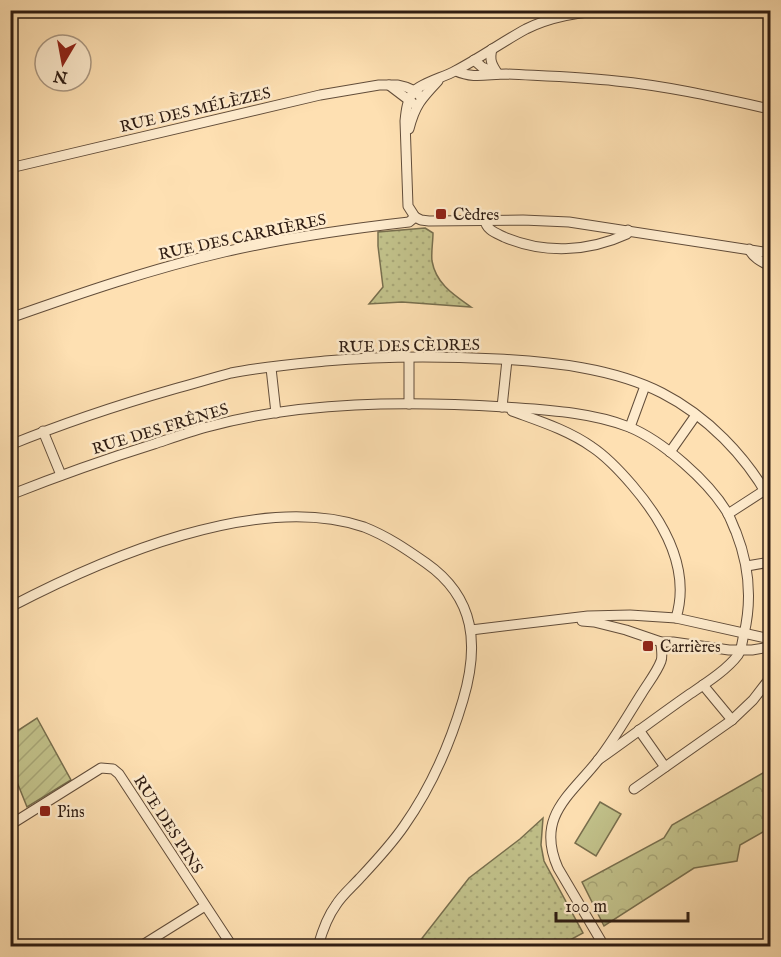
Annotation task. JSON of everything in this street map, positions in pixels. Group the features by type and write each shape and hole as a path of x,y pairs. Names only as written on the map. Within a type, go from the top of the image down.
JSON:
{"street":[{"path":"416,217 408,206 406,109 425,84 456,71 527,29 558,17 615,10"},
{"path":"492,48 490,61 498,74"},
{"path":"474,60 482,67 498,74"},
{"path":"456,71 464,75 480,76 498,74 554,76 619,81 771,109"},
{"name":"RUE DES MÉLÈZES","path":"10,168 320,95 387,84 416,98"},
{"name":"RUE DES CARRIÈRES","path":"10,318 142,274 224,252 319,234 409,222 416,217 429,221 570,222 771,253"},
{"path":"485,220 488,229 501,236 543,248 568,249 595,246 627,234 628,230"},
{"name":"RUE DES CARRIÈRES","path":"749,249 760,262 771,266"},
{"path":"409,357 409,404"},
{"name":"RUE DES CÈDRES","path":"10,445 117,405 232,373 329,361 409,357 507,360 565,365 618,377 645,386 678,402 724,439 745,463 771,500"},
{"path":"502,407 507,360"},
{"path":"271,368 276,412"},
{"path":"630,427 645,386"},
{"name":"RUE DES FRÊNES","path":"10,495 61,475 208,426 276,412 342,405 469,404 562,412 602,419 630,427 670,452 708,489 728,514 747,566 749,604 740,650"},
{"name":"RUE DES FRÊNES","path":"502,407 555,427 591,446 615,466 646,501 663,527 673,550 681,584 676,618"},
{"path":"555,427 554,422 562,412"},
{"path":"670,452 696,415"},
{"path":"44,431 61,475"},
{"path":"728,514 765,490"},
{"path":"10,607 81,572 159,543 226,525 296,517 331,520 363,527 395,541 435,569 447,581 466,612 472,639 471,662 464,698 456,721 432,780 404,826 336,905 318,946"},
{"path":"747,566 771,562"},
{"path":"626,630 630,615"},
{"path":"471,630 588,616 630,615 676,618 771,639"},
{"path":"567,619 594,622 661,642 729,650 752,650 771,646"},
{"path":"604,946 553,855 551,837 555,814 618,732 662,659 661,642"},
{"path":"598,760 703,685 724,668 740,650"},
{"path":"634,789 732,720 753,700 770,678"},
{"path":"703,685 732,720"},
{"path":"639,730 665,767"},
{"path":"618,732 621,739 626,740"},
{"name":"RUE DES PINS","path":"10,825 100,768 113,769 119,774 232,946"},
{"path":"141,946 205,906"}],"green space":[{"path":"425,228 433,233 432,261 437,276 447,288 471,307 402,302 369,304 383,287 378,232"},
{"path":"37,718 71,780 27,807 11,767 11,735"},
{"path":"770,769 770,828 740,845 737,861 694,868 604,926 582,882 664,838 672,825"},
{"path":"600,802 621,814 596,856 575,843"},
{"path":"543,818 541,845 544,861 583,933 559,946 416,946 469,878 520,839"}],"place":[{"name":"Cèdres","path":"441,214"},
{"name":"Carrières","path":"648,646"},
{"name":"Pins","path":"45,811"}]}
